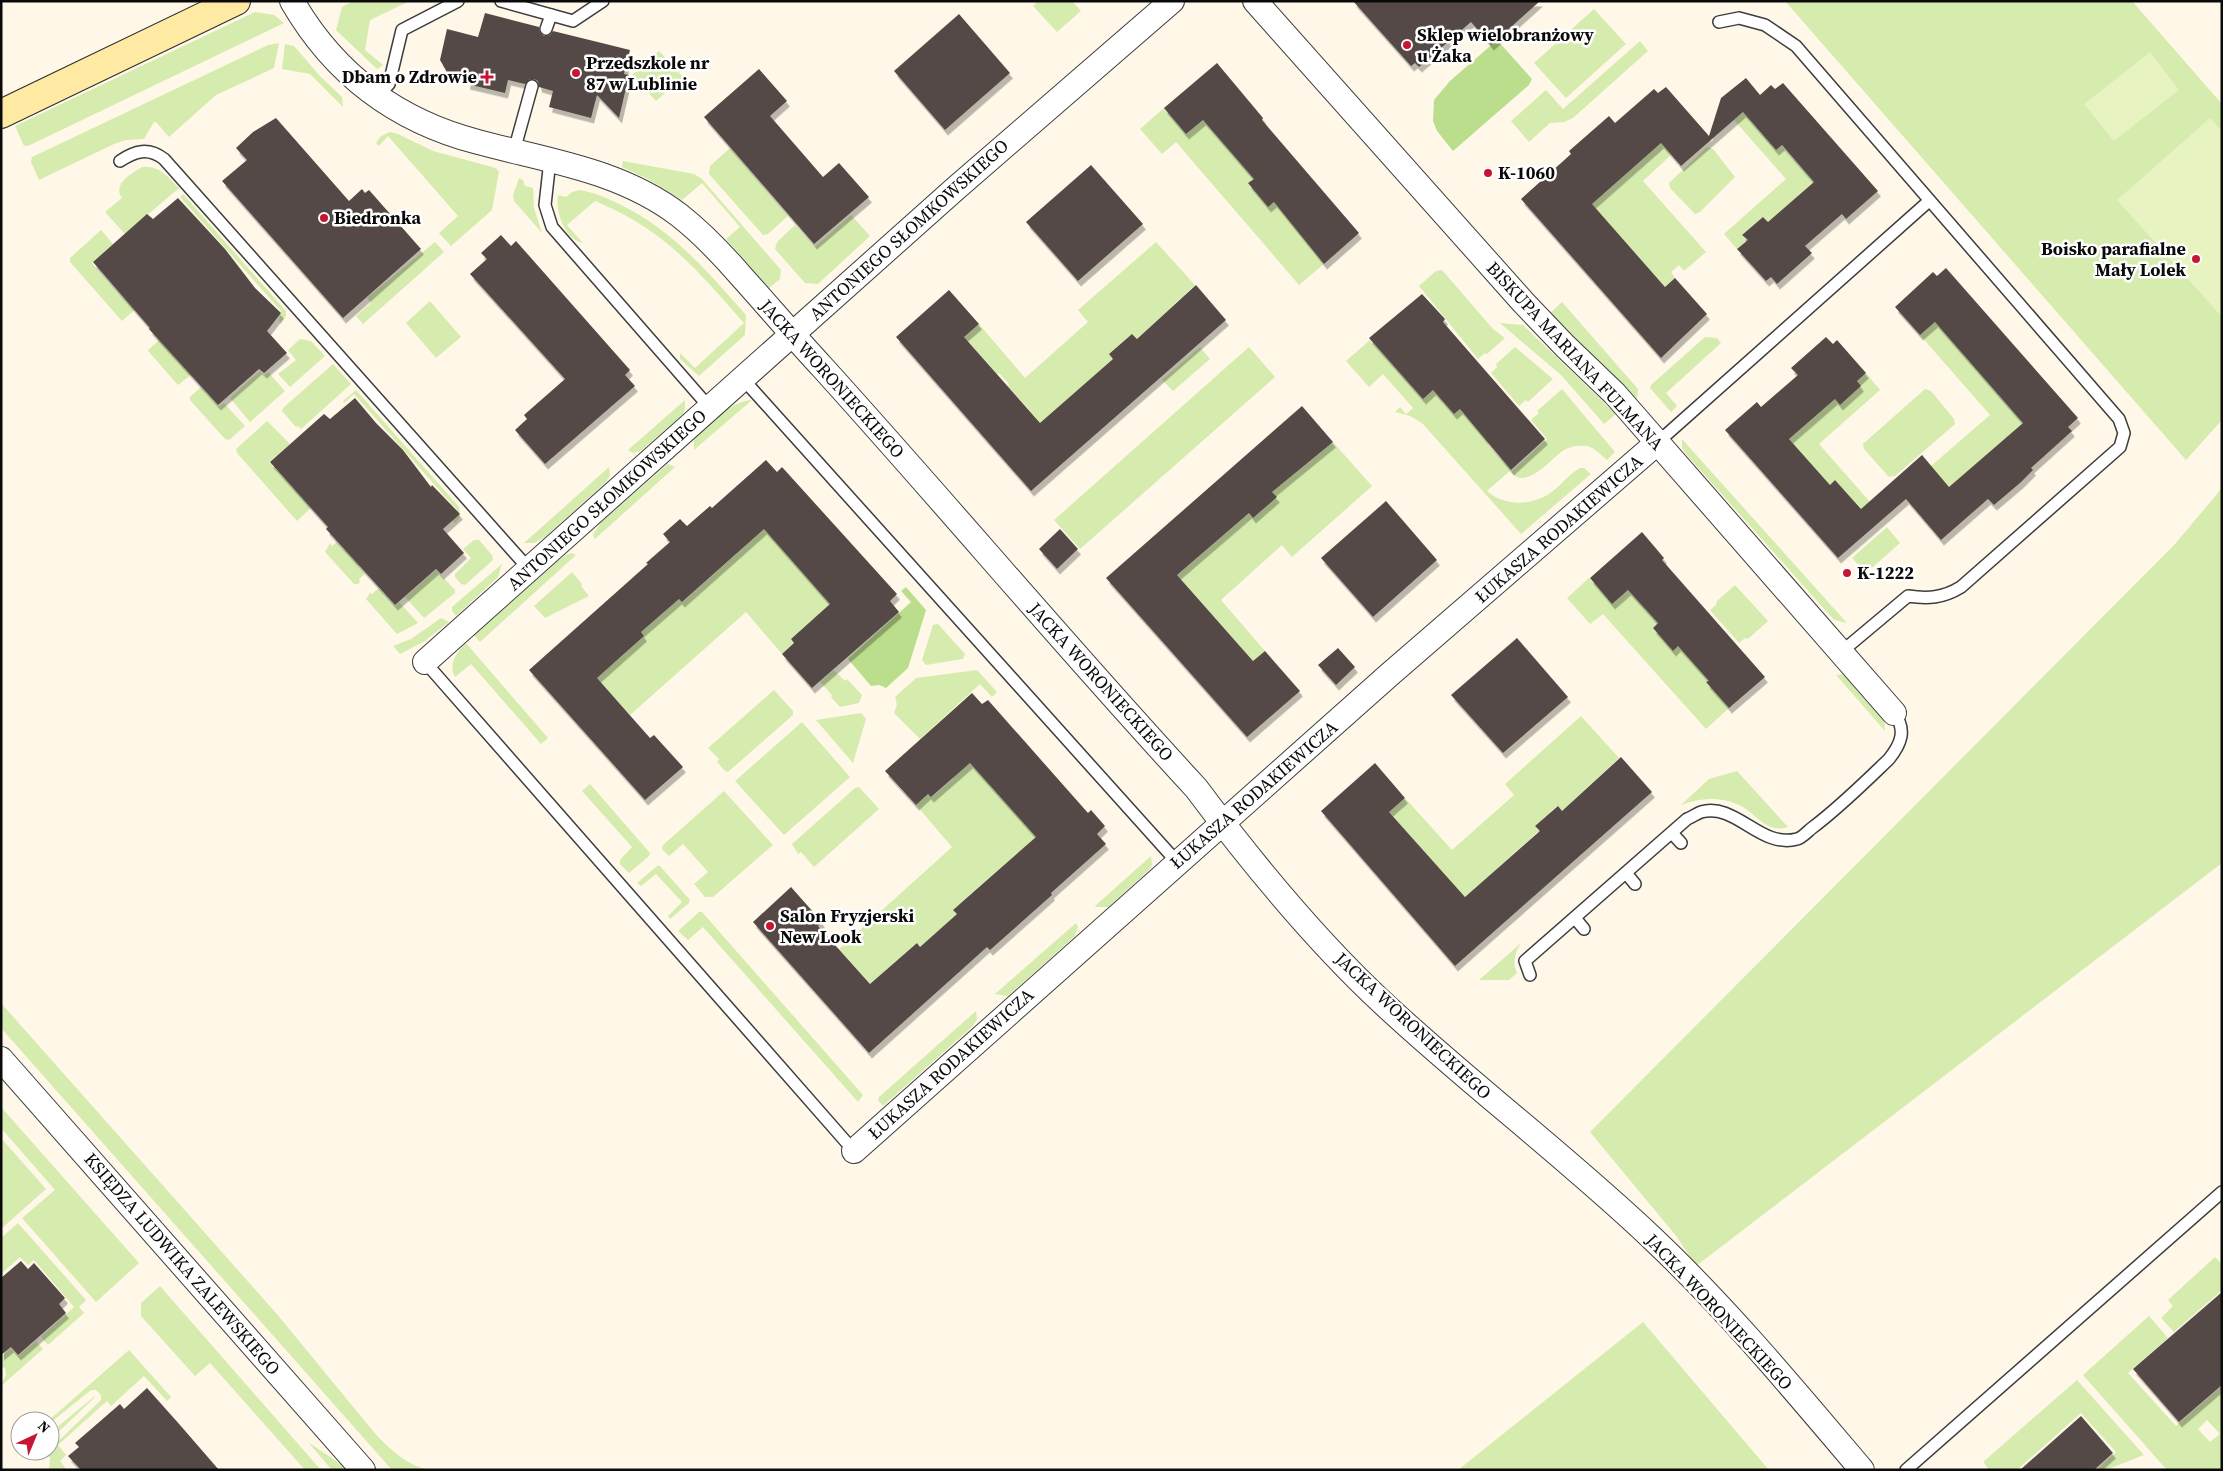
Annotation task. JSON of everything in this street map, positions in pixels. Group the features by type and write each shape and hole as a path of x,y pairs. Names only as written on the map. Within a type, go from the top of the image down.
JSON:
{"street":[{"path":"1,114 236,1"},
{"name":"JACKA WORONIECKIEGO","path":"292,1 306,26 332,58 350,76 378,96 429,126 478,142 593,170 616,178 660,201 716,248 1196,788 1222,823 1285,898 1372,992 1435,1051 1632,1220 1689,1274 1858,1465"},
{"name":"ANTONIEGO SŁOMKOWSKIEGO","path":"425,662 1070,88 1172,1"},
{"name":"BISKUPA MARIANA FULMANA","path":"1255,1 1523,302 1614,394 1894,713"},
{"name":"ŁUKASZA RODAKIEWICZA","path":"854,1151 1177,862 1657,443"},
{"name":"KSIĘDZA LUDWIKA ZALEWSKIEGO","path":"1,1059 363,1470"}],"lane":[{"path":"378,96 389,84 402,30 458,1"},
{"path":"501,1 573,20 603,1"},
{"path":"546,29 550,14"},
{"path":"1719,22 1739,18 1765,24 1796,46 2119,419 2124,433 2120,447 1961,587 1947,595 1935,597 1908,596 1840,653"},
{"path":"514,150 532,86"},
{"path":"120,161 141,151 149,151 164,159 529,569"},
{"path":"550,160 545,205 552,227 710,408"},
{"path":"1657,443 1929,200"},
{"path":"743,379 1177,862"},
{"path":"425,662 854,1151"},
{"path":"1530,975 1525,961 1687,819 1702,812 1721,813 1734,817 1759,833 1774,839 1798,839 1827,816 1893,754 1902,737 1901,726 1894,713"},
{"path":"1672,832 1681,843"},
{"path":"1626,873 1635,884"},
{"path":"1575,918 1584,928"},
{"path":"1906,1470 2222,1192"}],"green space":[{"path":"353,1 410,1 370,20 365,50 383,65 377,69 336,30 342,7"},
{"path":"1038,1 1072,1 1081,11 1057,32 1033,6"},
{"path":"1785,1 2132,1 2222,104 2222,420 2186,460"},
{"path":"1594,9 1626,44 1566,98 1534,63"},
{"path":"255,12 274,15 284,23 28,146 24,146 15,126"},
{"path":"1497,40 1532,79 1529,85 1453,151 1437,131 1433,121 1434,100 1450,81"},
{"path":"1640,41 1648,51 1573,118 1564,122 1550,123 1529,142 1511,121 1546,90 1563,109"},
{"path":"279,43 274,68 216,95 169,137 154,122 144,139 126,140 114,144 39,180 31,162 32,157 268,45"},
{"path":"285,44 294,46 320,76 342,97 343,107 310,74 282,69"},
{"path":"659,51 683,77 656,101 632,75"},
{"path":"2150,52 2179,90 2114,141 2084,104"},
{"path":"1164,108 1186,134 1203,120 1254,179 1249,184 1268,206 1274,202 1324,264 1299,285 1176,142 1162,154 1140,129"},
{"path":"1748,108 1750,121 1776,150 1781,145 1814,182 1768,222 1763,217 1743,234 1748,240 1737,249 1724,234 1786,179 1734,120"},
{"name":"Boisko parafialne Mały Lolek","path":"2210,118 2222,131 2222,317 2117,200"},
{"path":"390,132 433,151 496,168 499,172 492,210 451,246 439,233 458,216 388,136 379,146 376,143 381,136"},
{"path":"1661,143 1671,155 1643,181 1706,252 1684,271 1679,265 1671,272 1675,278 1665,287 1592,204"},
{"path":"1707,147 1713,149 1735,177 1700,212 1695,214 1670,188 1669,183"},
{"path":"730,148 788,216 768,234 763,235 709,174 710,166"},
{"path":"623,161 694,174 702,179 781,270 780,279 769,288 726,239 740,227 702,183 682,200 648,179 622,167"},
{"path":"142,167 158,170 179,188 125,234 105,212 122,198 120,188 124,180"},
{"path":"519,178 523,180 525,186 533,188 534,208 542,233 514,201 513,195"},
{"path":"579,190 610,200 638,214 656,226 688,253 746,315 745,335 699,376 680,359 680,353 695,368 744,323 677,252 660,238 619,212 595,201 567,225 583,243 571,237 560,217 557,202 558,195 566,197 572,192"},
{"path":"183,194 286,311 286,316 281,324 279,321 281,311 180,197"},
{"path":"851,215 870,236 818,284 805,283 775,249 777,242 795,225 815,247"},
{"path":"101,230 113,244 92,263 126,301 130,297 139,306 122,321 70,262 70,258"},
{"path":"435,242 444,252 363,324 356,316 371,303 367,298"},
{"path":"1156,242 1195,285 1137,339 1132,334 1109,354 1113,359 1037,426 1037,419 1008,386 1009,384 999,373 997,374 968,341 961,340 979,324 1025,378 1088,322 1078,310"},
{"path":"1442,270 1493,329 1505,338 1487,354 1485,353 1478,359 1419,286 1436,271"},
{"path":"430,301 461,337 436,358 406,323"},
{"path":"1562,302 1638,389 1637,399 1549,314"},
{"path":"1935,322 2023,423 1949,487 1931,466 1990,415 1920,335"},
{"path":"1500,323 1523,325 1616,414 1604,424 1561,375"},
{"path":"163,337 191,375 178,385 148,350"},
{"path":"1705,337 1717,338 1721,343 1666,393 1677,406 1671,412 1650,388 1651,385"},
{"path":"300,339 311,341 325,356 290,387 278,374 296,360 288,350"},
{"path":"1370,340 1393,365 1409,351 1490,443 1488,445 1511,470 1487,491 1494,496 1511,502 1529,502 1537,500 1553,491 1580,468 1584,468 1591,474 1521,534 1422,423 1410,416 1395,412 1400,407 1406,414 1413,408 1383,374 1369,387 1346,361"},
{"path":"1200,347 1210,359 1173,391 1162,380"},
{"path":"1249,347 1275,377 1080,549 1054,520"},
{"path":"1515,347 1553,379 1528,402 1526,400 1519,406 1491,373 1497,367 1496,364"},
{"path":"333,364 351,384 301,429 298,426 296,427 282,411 283,408"},
{"path":"260,371 264,376 268,372 285,391 250,422 230,398"},
{"path":"1866,373 1880,390 1819,444 1870,502 1861,509 1835,480 1830,485 1789,439 1835,399 1840,405 1861,386 1857,381"},
{"path":"201,387 219,407 224,403 245,426 229,440 225,439 190,400 190,397"},
{"path":"1562,389 1615,452 1607,460 1590,447 1572,447 1564,450 1531,476 1517,477 1511,472 1547,439 1531,420 1539,413 1537,411"},
{"path":"1925,389 1931,391 1954,419 1955,424 1895,476 1889,477 1864,449 1863,444"},
{"path":"356,390 459,507 460,517 455,523 453,521 457,516 457,510 354,394 344,403 343,401"},
{"path":"685,400 683,414 642,450 633,453 628,450"},
{"path":"752,400 694,450 694,439 713,421 728,409 744,401"},
{"path":"267,421 290,444 269,462 303,499 314,505 297,521 237,453 236,449"},
{"path":"1682,439 1847,623 1834,620 1685,453 1682,447"},
{"path":"1333,442 1372,486 1292,557 1282,545 1221,600 1265,651 1253,661 1177,575 1249,513 1253,517 1272,492"},
{"path":"668,464 675,467 595,539 593,535 601,522"},
{"path":"609,467 610,476 605,483 545,537 534,543 524,543"},
{"path":"2222,488 2222,863 1696,1266 1677,1237 1590,1132 2175,544"},
{"path":"765,521 787,555 809,580 838,604 812,620 791,639 794,643 782,654 746,612 630,715 593,674 614,663 644,636 641,632 679,599 683,602 743,548 739,544"},
{"path":"1887,527 1900,543 1866,573 1852,558"},
{"path":"474,540 479,540 492,555 493,560 465,585 461,584 455,577 455,574 471,558 463,549"},
{"path":"337,542 344,550 350,546 363,561 358,566 365,574 359,579 360,582 358,584 354,584 325,552 330,543 332,546"},
{"path":"572,553 576,555 480,642 474,635 555,563"},
{"path":"502,564 498,577 456,616 452,611 452,607"},
{"path":"436,570 455,590 455,593 424,618 405,597"},
{"path":"572,572 589,596 545,618 534,606"},
{"path":"1589,578 1612,603 1628,590 1658,623 1653,628 1673,651 1678,646 1709,681 1707,683 1729,708 1706,729 1603,614 1590,624 1567,598"},
{"path":"1735,585 1768,621 1748,639 1745,638 1739,643 1710,610"},
{"path":"906,587 926,610 908,668 886,688 879,685 871,686 848,659 911,602 901,591"},
{"path":"379,588 395,606 399,602 418,623 397,634 366,599 370,593 372,594"},
{"path":"441,618 449,622 425,641 400,654 393,646 411,639"},
{"path":"938,624 965,654 963,659 926,665 922,660 933,625"},
{"path":"466,643 548,738 541,744 471,664 455,677 452,668 454,659"},
{"path":"834,670 845,681 847,679 862,695 859,703 840,707 831,697 832,695 820,682"},
{"path":"977,670 997,692 992,697 980,684 920,739 894,713 897,705 895,697 916,678"},
{"path":"1845,674 1884,717 1885,731 1836,675"},
{"path":"774,690 793,711 793,715 728,772 725,771 717,762 719,759 708,748"},
{"path":"861,713 866,719 853,763 816,720"},
{"path":"1581,716 1619,758 1562,811 1557,806 1535,826 1539,831 1465,897 1389,812 1405,798 1452,850 1514,795 1505,784"},
{"path":"802,722 850,777 784,835 735,781"},
{"path":"972,755 992,788 1015,813 1044,837 1016,854 954,909 957,914 920,947 917,943 885,971 874,988 839,949 952,847 916,805 928,794 932,797 953,779 950,775"},
{"path":"1737,771 1788,827 1774,828 1768,826 1741,806 1718,799 1696,801 1681,805 1709,779"},
{"path":"590,784 650,853 629,873 620,864 620,860 632,847 582,791"},
{"path":"859,787 879,809 814,867 801,852 798,854 792,844 855,788"},
{"path":"724,791 773,845 713,897 705,897 694,884 708,872 683,844 669,856 662,849 663,845"},
{"path":"1151,856 1152,865 1149,870 1108,907 1095,906"},
{"path":"657,866 660,866 690,900 670,919 668,916 682,902 656,874 641,886 637,883"},
{"path":"699,912 702,912 863,1095 858,1102 703,927 688,940 678,931"},
{"path":"1076,923 1078,927 1075,936 1008,996 995,994"},
{"path":"1521,943 1515,958 1517,973 1509,980 1479,980"},
{"path":"1,1003 276,1313 378,1437 408,1462 430,1470 392,1470 1,1028"},
{"path":"976,1011 977,1019 973,1026 883,1106 878,1100 879,1097"},
{"path":"1,1107 139,1263 96,1302 22,1218 55,1190 1,1128"},
{"path":"1,1138 46,1189 1,1229"},
{"path":"18,1223 86,1300 79,1307 84,1313 48,1345 41,1337 74,1307 34,1260 28,1265 20,1257 1,1274 1,1238"},
{"path":"2215,1257 2222,1264 2222,1290 2174,1332 2161,1318 2173,1306 2168,1300"},
{"path":"160,1286 321,1470 305,1470 210,1363 195,1376 141,1316 141,1303"},
{"path":"2149,1316 2168,1338 2128,1373 2176,1426 2222,1386 2222,1470 2167,1470 2083,1375","holes":["2207,1420 2220,1434 2210,1442 2198,1429"]},
{"path":"1643,1322 1769,1470 1458,1470"},
{"path":"36,1341 43,1349 1,1386 6,1375 5,1368 1,1366 1,1351 4,1354 11,1348 18,1356"},
{"path":"129,1350 171,1397 167,1401 144,1376 111,1406 107,1401 60,1443 60,1439 101,1400 101,1395 96,1390 91,1390 60,1415 59,1411"},
{"path":"2077,1380 2144,1455 2106,1470 2097,1470 2116,1452 2081,1413 2017,1470 1989,1470 1984,1461"},
{"path":"95,1396 60,1430 60,1425"},
{"path":"308,1442 342,1465 346,1470 332,1470"},
{"path":"60,1448 66,1455 60,1461"},
{"path":"50,1461 60,1461 67,1470 49,1470"}],"building":[{"path":"1353,1 1540,1 1491,45 1471,22 1419,67 1415,63 1411,66"},
{"path":"485,13 539,27 540,33 544,36 550,35 553,31 630,50 624,74 629,75 619,118 597,95 591,118 549,107 553,91 539,87 538,81 534,79 530,79 525,84 508,80 505,93 467,84 468,78 447,72 440,60 447,29 478,37"},
{"path":"959,14 1010,73 945,130 894,71"},
{"path":"1217,63 1263,118 1262,120 1359,233 1324,264 1274,202 1268,207 1248,183 1254,179 1203,120 1186,134 1164,108"},
{"path":"759,69 787,101 770,116 823,177 839,163 869,197 814,244 704,117"},
{"path":"1746,78 1760,95 1771,85 1775,89 1783,83 1878,191 1846,219 1842,214 1805,246 1812,253 1777,284 1771,277 1766,281 1737,249 1748,240 1742,235 1763,217 1768,222 1814,182 1782,145 1776,150 1743,112 1681,166 1661,143 1592,204 1665,287 1675,278 1707,314 1661,358 1521,199 1571,154 1569,151 1609,116 1615,123 1654,89 1658,93 1666,87 1709,136 1721,98"},
{"name":"Biedronka","path":"276,118 349,201 362,189 365,193 369,190 421,249 343,318 222,181 247,160 236,148 253,132"},
{"path":"1091,165 1143,224 1078,281 1026,222"},
{"path":"178,198 225,249 255,288 281,313 267,331 287,353 264,373 259,369 218,405 149,329 93,262 147,214 153,219"},
{"path":"501,235 511,246 516,241 630,370 625,375 635,386 545,464 515,430 527,419 524,415 565,379 470,274 487,259 481,253"},
{"path":"1946,268 2078,418 2068,427 2072,431 2031,468 2033,470 2020,483 1994,505 1988,499 1941,540 1906,499 1838,558 1725,430 1757,402 1761,407 1798,375 1791,368 1826,337 1833,344 1837,340 1866,373 1857,381 1861,386 1840,405 1835,399 1789,439 1830,485 1835,480 1861,509 1922,455 1949,487 2023,423 1935,322 1920,335 1895,307 1933,272 1937,276"},
{"path":"1196,285 1226,320 1031,491 896,337 949,290 979,324 964,337 1040,423 1113,359 1109,354 1132,334 1137,339"},
{"path":"1422,294 1445,319 1443,322 1545,439 1511,470 1460,409 1454,414 1433,390 1423,399 1369,338"},
{"path":"355,398 376,423 403,450 431,487 432,485 460,514 443,529 464,553 441,574 436,569 395,605 326,529 328,527 270,462 324,414 330,419"},
{"path":"1302,406 1333,442 1272,492 1277,497 1253,518 1249,513 1177,575 1253,661 1265,651 1300,691 1247,737 1106,578"},
{"path":"766,460 777,472 782,467 897,594 890,601 899,612 812,688 782,654 794,643 791,639 830,604 764,529 682,602 679,599 641,632 644,636 597,678 650,738 654,735 683,767 645,800 529,670 648,564 646,563 670,542 663,534 680,519 687,526 710,506 712,508"},
{"path":"1386,501 1437,560 1373,617 1321,558"},
{"path":"1060,529 1078,549 1057,569 1039,549"},
{"path":"1642,532 1664,558 1662,560 1765,677 1729,708 1706,682 1709,681 1678,646 1673,651 1653,628 1658,623 1628,590 1612,604 1590,578"},
{"path":"1517,638 1568,697 1503,753 1451,695"},
{"path":"1338,648 1355,667 1336,685 1318,665"},
{"path":"972,693 982,704 988,700 1088,813 1091,810 1105,826 1097,834 1106,844 990,950 987,947 869,1053 753,922 791,887 822,922 818,926 870,984 917,943 920,947 957,914 953,910 1036,837 970,763 931,797 928,794 916,805 885,771"},
{"path":"1621,757 1652,792 1455,966 1321,811 1375,763 1405,798 1389,812 1465,897 1540,831 1535,826 1558,806 1562,811"},
{"path":"21,1261 28,1269 34,1263 65,1298 59,1304 66,1313 18,1355 11,1347 1,1355 1,1278"},
{"path":"2222,1292 2222,1385 2179,1422 2133,1369"},
{"path":"147,1388 219,1470 81,1470 68,1456 79,1447 75,1443 120,1404 124,1409"},
{"path":"2081,1416 2113,1453 2094,1470 2020,1470"}],"place":[{"name":"Sklep wielobranżowy u Żaka","path":"1407,45"},
{"name":"Przedszkole nr 87 w Lublinie","path":"576,73"},
{"name":"Dbam o Zdrowie","path":"487,77"},
{"name":"K-1060","path":"1488,173"},
{"name":"Biedronka","path":"324,218"},
{"name":"Boisko parafialne Mały Lolek","path":"2196,259"},
{"name":"K-1222","path":"1847,573"},
{"name":"Salon Fryzjerski New Look","path":"770,926"}]}
